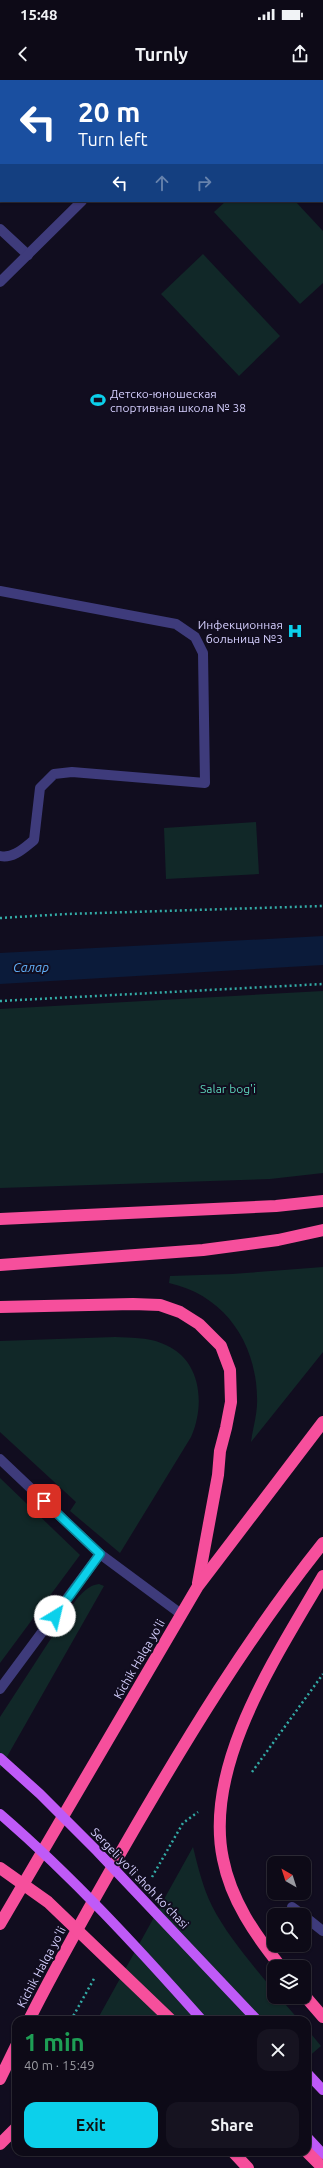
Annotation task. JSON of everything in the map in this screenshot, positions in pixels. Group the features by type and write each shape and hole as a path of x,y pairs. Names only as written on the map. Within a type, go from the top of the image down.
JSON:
{"highway":[{"path":"0,1219 276,1206 323,1201"},
{"path":"0,1264 130,1256 254,1244 323,1230"},
{"path":"0,1308 133,1304 160,1305 180,1312 199,1324 221,1346 230,1370 231,1402 220,1451 218,1475 198,1586"},
{"name":"Kichik Halqa yo'li","path":"0,1924 198,1586 323,1422"},
{"name":"Kichik Halqa yo'li","path":"31,2016 81,1923 163,1779 250,1643 323,1543"},
{"path":"276,1960 246,1919 230,1885 220,1844 224,1793 236,1744 259,1689 323,1576"},
{"path":"0,1868 48,1902 167,2016"},
{"path":"311,2003 323,2017"},
{"path":"0,2079 12,2054"},
{"path":"0,2144 12,2132"},
{"path":"237,2156 248,2168"},
{"path":"311,2156 323,2168"}],"main road":[{"name":"Sergeli yo‘li shoh ko‘chasi","path":"0,1758 40,1794 97,1851 253,2016"},
{"path":"0,1814 53,1862 198,2016"},
{"path":"311,2077 323,2090"},
{"path":"311,2141 323,2154"}],"street":[{"path":"0,282 81,202"},
{"path":"0,229 28,255"},
{"path":"0,591 176,624 195,637 203,654 205,783 72,772 54,774 40,788 34,840 18,852 4,857 0,856"},
{"path":"0,1459 100,1554 181,1614"},
{"path":"0,1689 100,1554"},
{"path":"311,1922 323,1931"}],"path":[{"path":"0,918 74,914 323,906"},
{"path":"0,1002 323,984"},
{"path":"148,1884 183,1823 253,1772 323,1674"},
{"path":"73,2016 98,1972"}],"green space":[{"path":"225,202 296,202 323,231 323,283 300,304 214,212"},
{"path":"203,254 280,336 239,376 161,294"},
{"path":"256,822 259,874 166,879 164,828"},
{"name":"Salar bog'i","path":"323,991 323,1173 270,1179 0,1188 0,1009"},
{"path":"323,1267 323,1352 251,1442 256,1414 257,1397 251,1358 243,1340 233,1324 221,1310 206,1298 189,1289 169,1283 170,1276 232,1274"},
{"path":"115,1337 150,1340 161,1343 174,1350 185,1359 192,1370 197,1382 199,1396 196,1424 191,1437 120,1553 70,1511 76,1502 0,1432 0,1341"},
{"path":"0,1478 80,1555 0,1663"},
{"path":"99,1584 104,1586 0,1769 0,1717 76,1600 89,1587"},
{"path":"193,1847 206,1892 218,1917 225,1929 267,1982 267,2004 285,2004 296,2016 99,2016"},
{"path":"311,2034 321,2046 311,2055"}],"water":[{"name":"Салар","path":"323,936 323,965 0,984 0,953"}],"place":[{"name":"Детско-юношеская спортивная школа № 38","path":"98,400"},
{"name":"Инфекционная больница №3","path":"295,631"}],"route":[{"path":"44,1501 100,1554 55,1616"}]}
